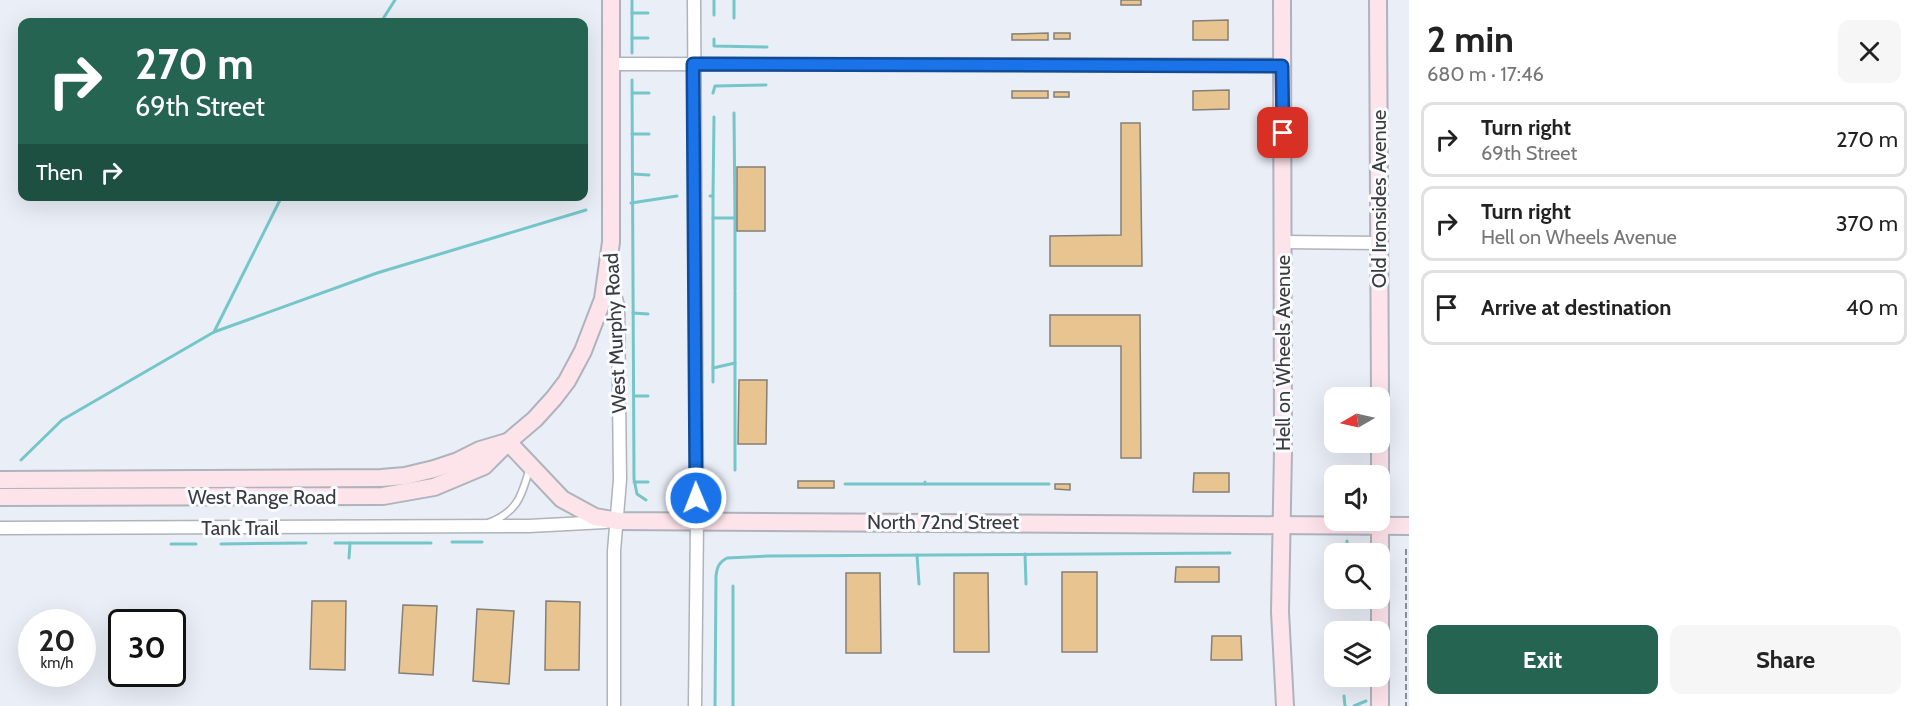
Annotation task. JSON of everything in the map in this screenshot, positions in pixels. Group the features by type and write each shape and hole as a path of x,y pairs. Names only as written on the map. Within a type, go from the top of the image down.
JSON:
{"street":[{"name":"West Murphy Road","path":"611,0 611,242 608,272 618,306 620,480 614,550 614,706"},
{"path":"694,0 697,520 695,706"},
{"name":"Hell on Wheels Avenue","path":"1282,0 1283,525 1280,617 1284,706"},
{"name":"Old Ironsides Avenue","path":"1378,0 1380,387"},
{"path":"611,64 1282,66"},
{"path":"1283,242 1379,243"},
{"name":"West Range Road","path":"0,496 383,496 425,489 459,478 484,466 535,419 567,381 594,326 603,299 608,272"},
{"name":"West Range Road","path":"0,480 381,478 405,476 434,469 480,450 508,442"},
{"name":"North 72nd Street","path":"508,442 562,499 595,517 618,521 1324,524"},
{"name":"Tank Trail","path":"0,528 480,526 618,521"},
{"name":"North 72nd Street","path":"1390,524 1409,526"},
{"path":"1380,687 1380,706"}],"lane":[{"name":"Tank Trail","path":"480,526 497,520 509,511 522,495 530,466"}],"path":[{"path":"1406,549 1406,706"}],"building":[{"path":"1121,0 1141,0 1141,5 1121,5"},
{"path":"1228,20 1228,40 1193,40 1193,21"},
{"path":"1048,33 1048,40 1012,40 1012,34"},
{"path":"1054,33 1070,33 1070,39 1054,39"},
{"path":"1229,90 1229,109 1193,110 1193,91"},
{"path":"1012,91 1048,91 1048,98 1012,98"},
{"path":"1054,92 1069,92 1069,97 1054,97"},
{"path":"1121,123 1140,123 1142,266 1050,266 1050,236 1121,235"},
{"path":"737,167 765,167 765,231 737,231"},
{"path":"1050,315 1140,315 1141,458 1121,458 1121,346 1050,346"},
{"path":"739,380 767,380 766,444 738,444"},
{"path":"1194,473 1229,473 1229,492 1193,492"},
{"path":"798,481 834,481 834,488 798,488"},
{"path":"1055,484 1070,484 1070,490 1055,489"},
{"path":"1176,567 1219,567 1219,582 1175,582"},
{"path":"1062,572 1097,572 1097,652 1062,652"},
{"path":"846,573 880,573 881,653 846,653"},
{"path":"954,573 988,573 989,652 954,652"},
{"path":"312,601 346,601 345,670 310,669"},
{"path":"546,601 580,602 579,670 545,670"},
{"path":"403,605 437,606 433,675 399,673"},
{"path":"477,609 514,611 509,684 473,681"},
{"path":"1212,636 1241,636 1242,660 1211,660"}],"waterway":[{"path":"384,18 395,0"},
{"path":"632,0 632,53"},
{"path":"714,0 714,15"},
{"path":"734,0 734,18"},
{"path":"632,13 648,13"},
{"path":"632,38 648,38"},
{"path":"714,39 714,46 767,47"},
{"path":"632,80 634,479 637,494 646,500"},
{"path":"713,93 715,86 766,85"},
{"path":"633,93 649,93"},
{"path":"734,113 735,218"},
{"path":"710,196 713,196 714,117"},
{"path":"632,134 649,134"},
{"path":"633,174 649,175"},
{"path":"631,203 677,196"},
{"path":"713,196 713,382"},
{"path":"21,460 62,420 214,332 280,201"},
{"path":"214,332 377,273 586,210"},
{"path":"713,218 735,218 735,290"},
{"path":"735,292 735,363"},
{"path":"633,313 648,314"},
{"path":"713,368 735,363 735,470"},
{"path":"634,396 648,396"},
{"path":"634,482 648,482"},
{"path":"845,484 925,484 925,482"},
{"path":"925,484 1049,484"},
{"path":"452,542 482,542"},
{"path":"221,544 306,543"},
{"path":"335,543 431,543"},
{"path":"349,558 350,543"},
{"path":"171,544 196,544"},
{"path":"715,706 716,576 719,565 727,558 1230,553"},
{"path":"1025,554 1026,584"},
{"path":"917,555 919,584"},
{"path":"733,586 733,706"},
{"path":"1344,696 1345,706"},
{"path":"1354,706 1366,701"}],"route":[{"path":"696,498 693,64 1282,66 1283,133"}]}
